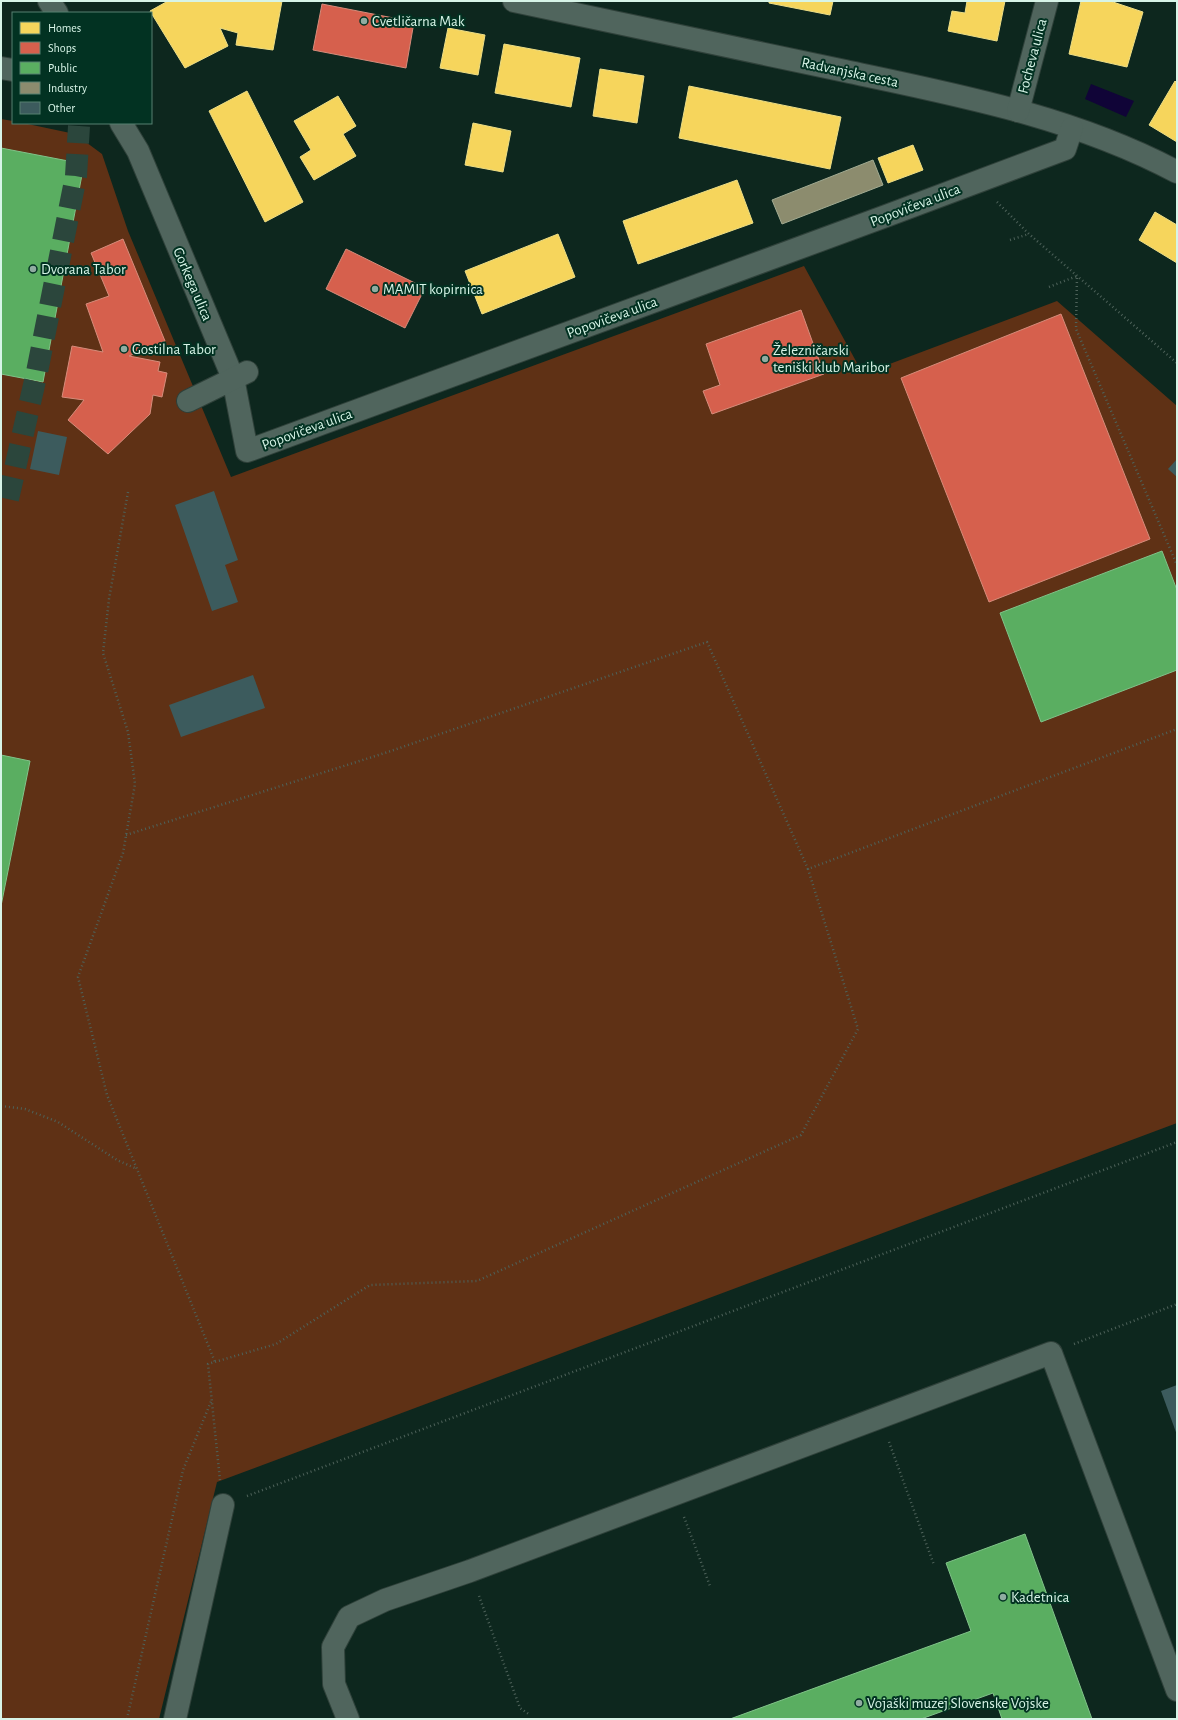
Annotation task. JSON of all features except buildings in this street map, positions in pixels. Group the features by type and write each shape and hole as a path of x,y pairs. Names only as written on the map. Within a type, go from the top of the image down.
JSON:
{"street":[{"path":"50,1 56,12"},
{"name":"Radvanjska cesta","path":"514,1 984,101 1072,128 1156,161 1177,172"},
{"name":"Focheva ulica","path":"1018,111 1047,1"},
{"path":"1,68 12,70"},
{"name":"Gorkega ulica","path":"122,124 138,150 240,375 247,451"},
{"name":"Popovičeva ulica","path":"247,451 1065,149 1072,128"},
{"path":"188,401 240,375"},
{"path":"348,1719 334,1684 333,1647 349,1617 385,1600 470,1571 675,1495 880,1416 1051,1353 1177,1690"},
{"path":"174,1719 223,1505"}],"path":[{"name":"Popovičeva ulica","path":"976,181 1029,234 1177,363"},
{"path":"1010,240 1029,234"},
{"path":"1049,287 1077,276 1076,329 1177,565"},
{"path":"128,492 109,599 103,653 129,739 135,784 123,853 78,977 107,1095 215,1362"},
{"path":"126,835 388,752 707,642 808,869 858,1029 801,1135 477,1281 370,1285 276,1344 208,1364 223,1505 1177,1142"},
{"path":"808,869 1177,729"},
{"path":"1,1106 25,1109 58,1122 117,1160 137,1169"},
{"path":"1051,1353 1177,1304"},
{"path":"127,1719 183,1470 212,1399"},
{"path":"880,1416 934,1565"},
{"path":"675,1495 710,1586"},
{"path":"470,1571 520,1708 530,1715"}],"shaded area":[{"path":"1091,84 1134,101 1126,117 1085,99"},
{"path":"1,119 12,121 12,124 28,124 75,134 102,154 128,231 231,477 804,266 863,374 1057,301 1177,406 1177,1123 217,1482 159,1719 1,1719"}],"tunnel":[{"path":"8,499 37,372 76,176 79,126"}],"place":[{"name":"Cvetličarna Mak","path":"364,21"},
{"name":"Dvorana Tabor","path":"33,269"},
{"name":"MAMIT kopirnica","path":"375,289"},
{"name":"Gostilna Tabor","path":"124,349"},
{"name":"Železničarski teniški klub Maribor","path":"765,359"},
{"name":"Kadetnica","path":"1003,1597"},
{"name":"Vojaški muzej Slovenske Vojske","path":"859,1703"}]}
